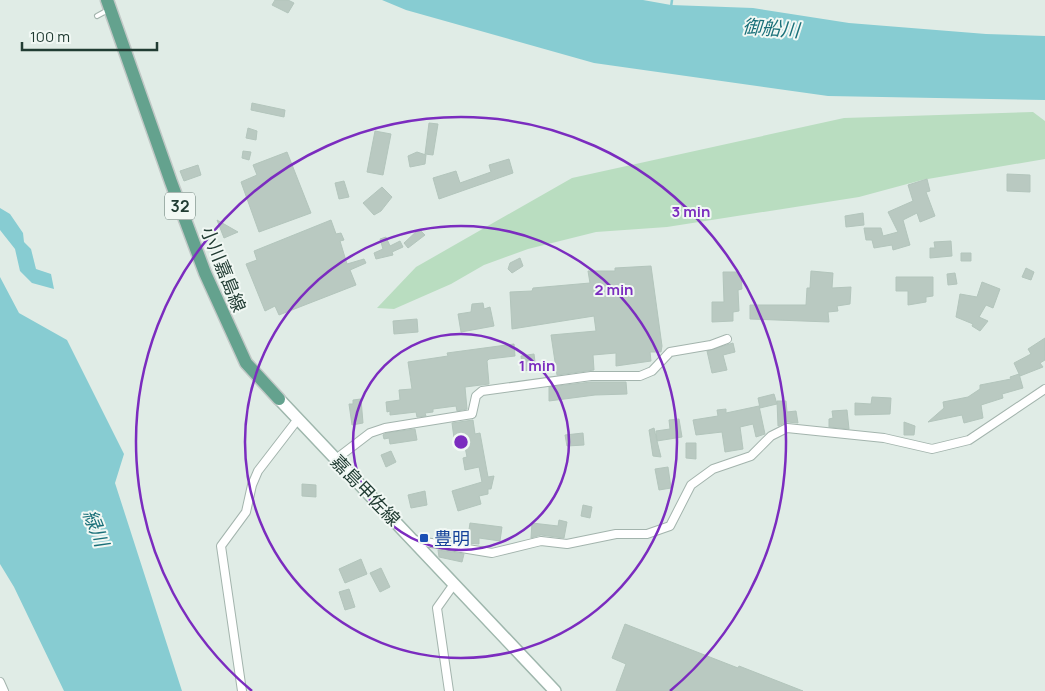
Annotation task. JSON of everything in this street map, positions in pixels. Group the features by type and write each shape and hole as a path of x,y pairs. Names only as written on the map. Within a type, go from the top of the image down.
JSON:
{"main road":[{"name":"小川嘉島線","path":"109,4 205,274 246,363 279,399"},
{"name":"嘉島甲佐線","path":"279,399 555,691"}],"street":[{"path":"336,459 370,433 377,430 472,414 476,396 482,391 591,376 640,376 652,372 670,352 711,345 728,339"},
{"path":"413,540 492,553 541,541 567,544 616,534 648,534 670,526 691,485 713,469 751,456 770,436 787,428 884,438 932,450 969,440 1045,389"},
{"path":"242,691 221,546 246,512 252,485 258,471 298,419"},
{"path":"448,691 437,608 454,584"},
{"path":"0,682 4,691"}],"lane":[{"path":"97,16 109,4"}],"green space":[{"path":"1033,112 1045,121 1045,159 922,180 859,197 667,227 596,232 528,249 484,265 451,284 394,309 377,308 416,267 572,178 844,118"}],"water":[{"name":"御船川","path":"382,0 643,0 671,5 753,8 849,23 986,34 1045,36 1045,100 828,96 594,63 406,10"},
{"path":"0,208 10,214 23,233 24,242 31,249 36,269 51,274 54,289 32,283 20,271 15,249 0,230"},
{"name":"緑川","path":"0,277 19,313 67,340 124,454 115,483 182,691 64,691 14,587 0,564"}],"building":[{"path":"275,0 288,0 294,3 288,13 272,5"},
{"path":"252,103 285,110 284,117 251,110"},
{"path":"429,123 438,124 433,155 425,154"},
{"path":"248,128 257,131 256,140 246,138"},
{"path":"375,131 391,134 383,175 367,172"},
{"path":"243,151 251,152 249,160 242,158"},
{"path":"287,152 311,213 259,232 241,182 257,175 253,165"},
{"path":"417,152 426,155 425,164 410,167 408,156"},
{"path":"509,159 513,173 439,199 433,178 456,171 460,183 491,172 489,165"},
{"path":"198,165 201,175 184,181 180,171"},
{"path":"1007,174 1030,175 1030,192 1007,191"},
{"path":"927,179 930,191 926,192 935,216 920,222 917,213 903,220 910,245 893,250 892,245 874,248 872,240 866,240 864,228 881,228 883,236 898,232 888,212 913,201 908,185"},
{"path":"344,181 349,197 339,199 335,183"},
{"path":"382,187 392,197 381,211 374,215 363,203"},
{"path":"863,213 864,225 846,227 845,216"},
{"path":"217,220 238,232 224,238"},
{"path":"331,220 336,234 341,233 344,240 340,241 347,264 364,259 366,263 350,270 356,285 279,315 275,306 265,311 246,264 257,260 254,251"},
{"path":"419,229 425,235 408,248 404,243"},
{"path":"386,237 390,246 400,241 403,247 392,252 393,255 376,259 374,253 383,249 380,239"},
{"path":"951,241 952,256 930,258 930,248 935,248 934,242"},
{"path":"961,253 971,253 971,261 961,261"},
{"path":"520,258 523,266 512,273 508,269 510,263"},
{"path":"651,266 662,346 661,352 650,352 651,361 616,366 616,353 593,355 594,370 557,375 551,335 596,331 594,316 512,329 510,292 590,283 588,271 615,271 615,268"},
{"path":"1026,268 1034,272 1031,280 1022,277"},
{"path":"811,271 833,273 832,288 851,287 850,304 837,306 838,311 828,312 829,322 750,319 750,305 806,305"},
{"path":"723,272 738,272 738,276 741,275 742,289 738,290 739,311 733,312 733,321 712,322 712,302 724,302"},
{"path":"955,273 957,284 948,285 947,274"},
{"path":"896,277 933,277 933,296 926,297 926,302 908,305 908,291 896,291"},
{"path":"982,282 1000,289 993,308 986,305 979,317 988,321 980,331 972,326 973,324 956,317 960,294 977,297"},
{"path":"483,303 484,309 490,307 494,326 461,332 458,314 471,312 472,304"},
{"path":"417,319 418,332 394,334 393,321"},
{"path":"1045,338 1045,360 1040,363 1043,367 1020,376 1014,363 1031,354 1028,349"},
{"path":"733,343 735,352 723,355 727,370 712,373 707,351"},
{"path":"514,344 515,356 489,359 487,361 489,384 465,387 467,409 457,411 456,406 433,409 433,412 425,413 426,416 417,417 416,412 390,415 390,411 387,412 386,402 400,400 399,390 412,389 408,362 448,356 447,353"},
{"path":"534,354 536,369 523,371 521,356"},
{"path":"1019,374 1023,388 1002,394 1003,398 981,405 983,418 964,423 962,415 928,422 944,408 943,402 968,397 980,389 980,385 1011,379 1010,377"},
{"path":"591,382 626,382 627,394 595,395 549,401 549,387"},
{"path":"774,394 777,404 760,408 758,398"},
{"path":"872,397 891,398 890,414 855,415 855,403 871,404"},
{"path":"361,399 363,423 352,425 349,404 353,404 353,400"},
{"path":"777,401 786,401 787,412 796,411 798,423 787,422 778,426"},
{"path":"759,406 765,434 756,437 753,424 740,427 743,449 725,452 722,432 696,435 693,420 718,416 717,410 726,409 726,413"},
{"path":"847,410 849,429 829,427 829,419 833,418 832,411"},
{"path":"679,419 682,437 657,441 656,431 670,429 669,420"},
{"path":"473,420 475,434 480,433 488,477 494,476 491,489 488,489 488,494 479,496 481,504 458,511 452,491 482,482 479,467 465,470 463,458 467,457 463,437 454,438 452,423"},
{"path":"904,422 915,426 914,435 904,435"},
{"path":"654,428 661,457 653,456 649,430"},
{"path":"415,429 417,440 390,444 389,438 384,439 383,435 386,433"},
{"path":"583,433 584,445 567,446 565,435"},
{"path":"686,443 696,443 696,459 686,458"},
{"path":"391,451 396,462 386,467 381,455"},
{"path":"668,467 671,488 659,490 655,469"},
{"path":"302,484 316,485 316,497 302,496"},
{"path":"425,491 427,505 411,508 408,495"},
{"path":"583,505 592,507 590,518 581,516"},
{"path":"559,520 567,522 564,538 541,535 531,538 532,523 558,526"},
{"path":"470,523 502,527 500,541 479,538 479,544 467,543"},
{"path":"443,531 467,537 466,543 441,539"},
{"path":"438,550 464,554 462,562 439,557"},
{"path":"361,559 367,574 345,583 339,569"},
{"path":"381,568 390,587 380,592 370,573"},
{"path":"349,589 355,607 345,610 339,592"},
{"path":"625,624 803,691 616,691 626,664 612,658"}],"waterway":[{"path":"671,7 672,0"}],"place":[{"name":"豊明","path":"424,538"}]}
